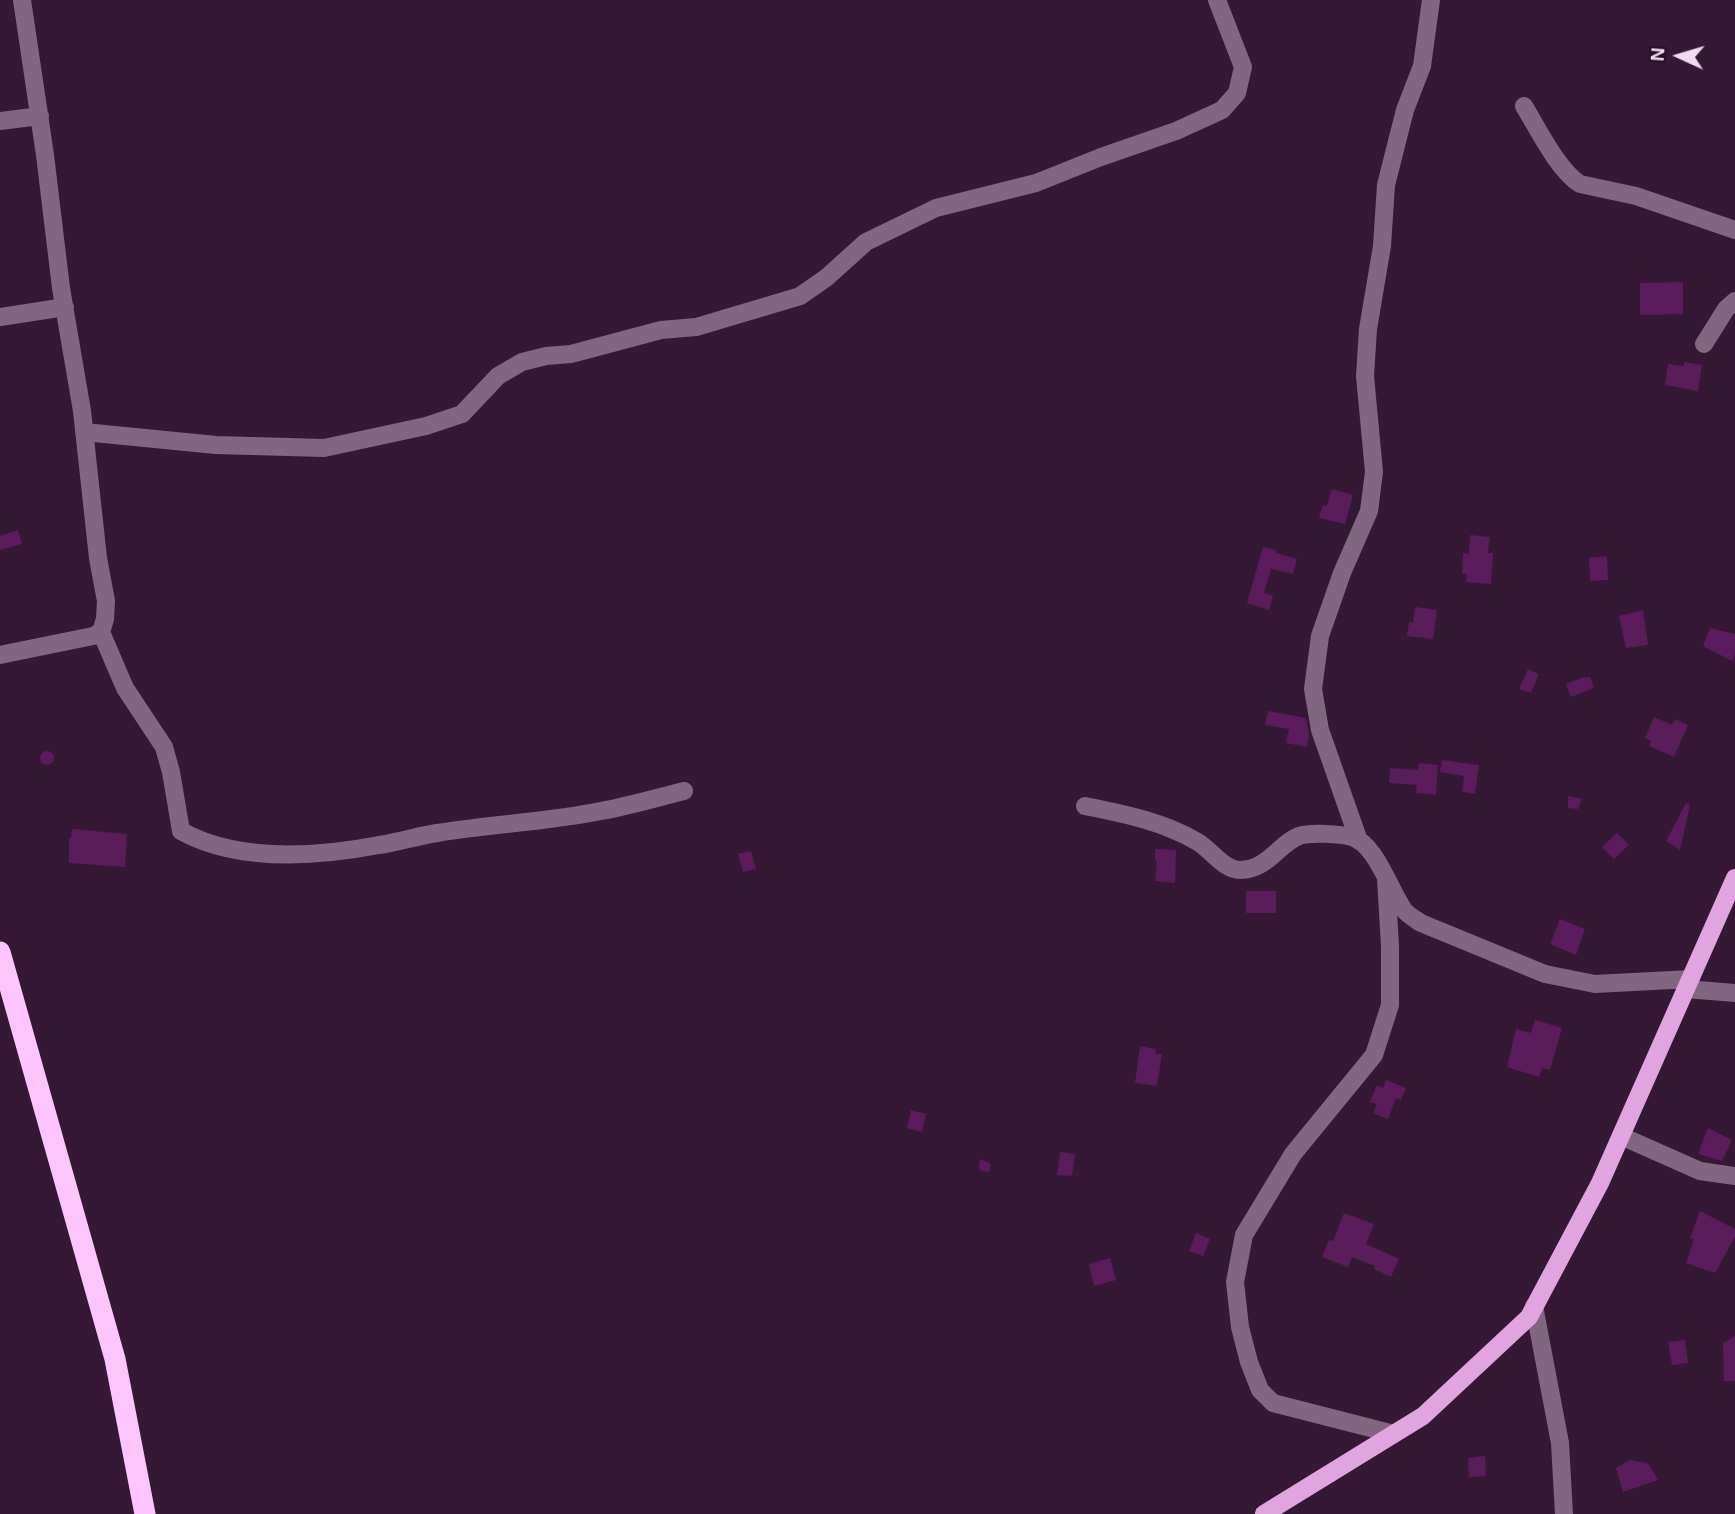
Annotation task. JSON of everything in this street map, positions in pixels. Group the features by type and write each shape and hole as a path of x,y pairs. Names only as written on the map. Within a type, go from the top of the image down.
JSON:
{"highway":[{"path":"0,952 115,1359 145,1514"}],"main road":[{"path":"1264,1514 1423,1416 1529,1317 1601,1183 1735,878"}],"street":[{"path":"22,0 106,601 101,632 125,688 164,747 181,831 199,841 235,851 285,854 329,852 378,846 436,833 601,811 684,791"},
{"path":"84,432 216,445 324,448 426,426 462,414 498,376 522,362 570,354 661,330 696,327 800,296 826,278 866,242 936,208 974,201 1037,183 1176,131 1222,110 1237,93 1243,67 1217,0"},
{"path":"1359,841 1320,730 1313,689 1320,636 1342,573 1369,511 1374,472 1365,376 1368,330 1382,246 1386,184 1405,110 1422,66 1431,0"},
{"path":"1524,106 1556,158 1574,181 1636,196 1735,230"},
{"path":"0,121 40,116"},
{"path":"1704,344 1726,309 1735,302"},
{"path":"0,317 65,307"},
{"path":"0,655 93,636 101,632"},
{"path":"1085,806 1143,818 1177,830 1201,843 1234,869 1242,870 1264,863 1297,836 1310,834 1352,837 1364,844 1406,912 1421,923 1545,974 1595,984 1688,984 1735,993"},
{"path":"1386,879 1390,1005 1374,1055 1293,1154 1244,1236 1235,1282 1240,1327 1249,1362 1260,1390 1273,1403 1349,1425 1394,1434"},
{"path":"1621,1136 1700,1171 1735,1176"},
{"path":"1534,1306 1560,1443 1564,1514"}],"building":[{"path":"1683,282 1683,314 1640,315 1640,283"},
{"path":"1684,362 1702,365 1698,391 1665,385 1668,364 1684,366"},
{"path":"1332,489 1353,495 1345,524 1319,518 1323,505 1327,506"},
{"path":"18,530 22,544 0,550 0,536"},
{"path":"1470,535 1490,537 1488,553 1493,553 1491,584 1466,582 1467,574 1462,574 1463,553 1469,554"},
{"path":"1263,547 1297,559 1293,574 1271,569 1264,593 1273,596 1269,610 1247,603"},
{"path":"1607,556 1608,580 1590,581 1589,558"},
{"path":"1415,607 1437,610 1433,639 1407,636 1409,622 1413,623"},
{"path":"1643,610 1648,645 1626,648 1619,616"},
{"path":"1710,628 1735,634 1735,654 1732,661 1703,646"},
{"path":"1528,669 1539,674 1531,693 1519,689"},
{"path":"1590,677 1594,688 1571,697 1566,684"},
{"path":"1268,711 1306,718 1309,734 1307,747 1286,743 1289,729 1265,725"},
{"path":"1654,717 1672,725 1675,719 1688,725 1674,757 1649,746 1651,741 1645,738"},
{"path":"44,751 50,751 54,758 50,765 44,765 40,761 40,755"},
{"path":"1442,760 1479,765 1475,794 1462,792 1464,776 1440,772"},
{"path":"1419,763 1438,765 1436,795 1416,793 1417,785 1389,783 1390,768 1418,770"},
{"path":"1568,796 1582,799 1578,809 1568,808"},
{"path":"1686,803 1690,805 1680,850 1666,841"},
{"path":"72,829 127,834 125,867 69,863 69,838"},
{"path":"1617,833 1629,845 1614,859 1602,847"},
{"path":"1155,849 1176,850 1175,883 1155,881"},
{"path":"751,851 756,869 743,872 738,854"},
{"path":"1246,891 1276,891 1276,913 1246,913"},
{"path":"1560,919 1585,929 1576,955 1550,944"},
{"path":"1535,1020 1562,1028 1550,1070 1542,1068 1539,1077 1507,1067 1516,1029 1531,1033"},
{"path":"1140,1046 1156,1049 1155,1054 1162,1054 1157,1086 1135,1083"},
{"path":"1386,1080 1406,1088 1401,1100 1396,1098 1388,1119 1373,1113 1377,1104 1370,1102 1377,1085 1383,1088"},
{"path":"911,1110 926,1114 922,1132 907,1128"},
{"path":"1708,1128 1732,1140 1722,1161 1698,1154"},
{"path":"1060,1152 1075,1154 1072,1176 1057,1175"},
{"path":"980,1159 991,1164 989,1172 981,1171"},
{"path":"1700,1211 1735,1229 1735,1237 1715,1273 1686,1263 1694,1239 1690,1238"},
{"path":"1344,1213 1374,1224 1366,1244 1399,1259 1391,1277 1374,1269 1375,1266 1352,1257 1348,1267 1322,1257 1329,1240 1333,1241"},
{"path":"1196,1233 1210,1239 1203,1256 1189,1251"},
{"path":"1110,1258 1116,1280 1094,1286 1089,1264"},
{"path":"1735,1336 1735,1381 1724,1381 1723,1343"},
{"path":"1685,1340 1688,1363 1672,1365 1668,1342"},
{"path":"1485,1456 1486,1476 1469,1477 1468,1458"},
{"path":"1630,1460 1648,1463 1658,1480 1623,1492 1616,1468"}]}
